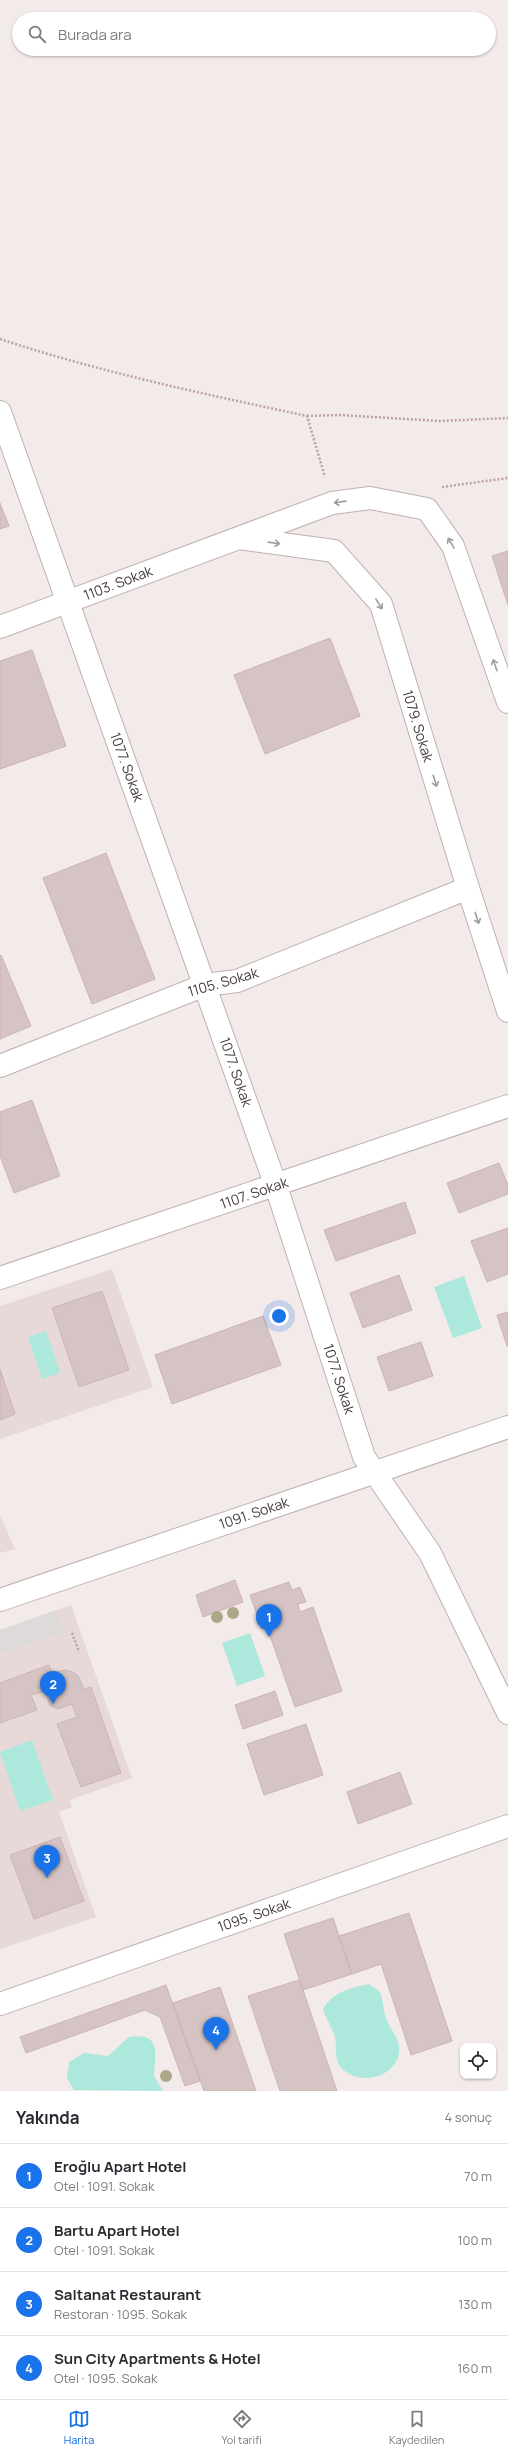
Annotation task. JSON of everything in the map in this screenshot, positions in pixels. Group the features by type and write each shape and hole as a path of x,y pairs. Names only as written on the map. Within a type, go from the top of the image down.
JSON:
{"street":[{"name":"1077. Sokak","path":"0,412 276,1186 364,1457 376,1471 430,1553 508,1713"},
{"name":"1103. Sokak","path":"0,627 332,503 370,498 427,509 453,546 508,702"},
{"name":"1079. Sokak","path":"236,538 334,551 382,604 468,888 508,1011"},
{"name":"1105. Sokak","path":"0,1066 205,985 237,981 468,888"},
{"name":"1107. Sokak","path":"0,1278 276,1186 508,1106"},
{"name":"1091. Sokak","path":"0,1600 508,1427"},
{"name":"1095. Sokak","path":"0,2004 508,1826"}],"path":[{"path":"0,339 98,368 307,416 339,415 440,421 508,418"},
{"path":"307,416 332,503"},
{"path":"72,1633 79,1652"}],"shaded area":[{"path":"112,1269 153,1387 0,1439 0,1306"},
{"path":"464,1276 482,1328 453,1338 434,1287"},
{"path":"46,1331 60,1373 42,1379 28,1337"},
{"path":"0,1516 15,1549 0,1553"},
{"path":"71,1605 132,1778 70,1800 72,1807 59,1812 96,1917 0,1949 0,1630"},
{"path":"56,1610 63,1632 0,1654 0,1630"},
{"path":"250,1633 265,1676 237,1686 222,1643"},
{"path":"32,1740 53,1800 20,1811 0,1752"},
{"path":"369,1984 380,1992 386,2018 399,2046 398,2057 386,2072 367,2078 357,2077 348,2073 338,2063 335,2037 323,2009 332,1998 337,1995 349,1989"},
{"path":"140,2036 148,2038 152,2042 155,2048 154,2076 163,2091 74,2090 67,2078 69,2062 84,2053 108,2056 129,2037"}],"building":[{"path":"0,503 9,526 0,529"},
{"path":"508,551 508,605 492,556"},
{"path":"330,638 360,716 265,754 234,675"},
{"path":"32,650 66,746 0,769 0,661"},
{"path":"106,853 155,979 92,1004 43,878"},
{"path":"1,955 31,1026 0,1039 0,956"},
{"path":"32,1100 60,1176 14,1193 0,1156 0,1112"},
{"path":"499,1163 508,1185 508,1194 459,1213 447,1183"},
{"path":"405,1202 416,1233 336,1261 324,1230"},
{"path":"508,1228 508,1274 487,1282 471,1241"},
{"path":"399,1275 412,1310 363,1328 350,1293"},
{"path":"102,1291 129,1370 79,1387 52,1308"},
{"path":"508,1312 508,1346 507,1346 497,1315"},
{"path":"263,1316 281,1365 172,1404 155,1355"},
{"path":"421,1342 433,1376 389,1391 377,1357"},
{"path":"0,1369 15,1414 0,1420"},
{"path":"235,1580 243,1602 203,1617 196,1595"},
{"path":"289,1582 292,1590 300,1587 306,1602 298,1604 300,1612 313,1607 342,1691 295,1707 267,1627 262,1629 250,1595"},
{"path":"49,1665 52,1673 66,1670 73,1672 78,1676 84,1689 91,1687 121,1773 81,1787 57,1724 77,1717 72,1704 58,1709 50,1705 45,1691 31,1695 37,1710 0,1723 0,1683"},
{"path":"275,1691 283,1715 243,1729 235,1705"},
{"path":"306,1724 323,1775 264,1795 247,1744"},
{"path":"400,1772 412,1804 358,1824 347,1792"},
{"path":"60,1837 84,1901 34,1919 10,1855"},
{"path":"409,1913 452,2041 411,2055 381,1964 352,1974 339,1936"},
{"path":"333,1918 352,1974 303,1990 284,1934"},
{"path":"299,1980 337,2091 280,2091 248,1996"},
{"path":"166,1985 200,2081 185,2086 160,2017 145,2010 26,2053 20,2037"},
{"path":"220,1987 256,2091 204,2091 173,2003"}],"place":[{"name":"Eroğlu Apart Hotel","path":"269,1637"},
{"name":"Bartu Apart Hotel","path":"53,1704"},
{"name":"Saltanat Restaurant","path":"47,1878"},
{"name":"Sun City Apartments & Hotel","path":"216,2050"}]}
